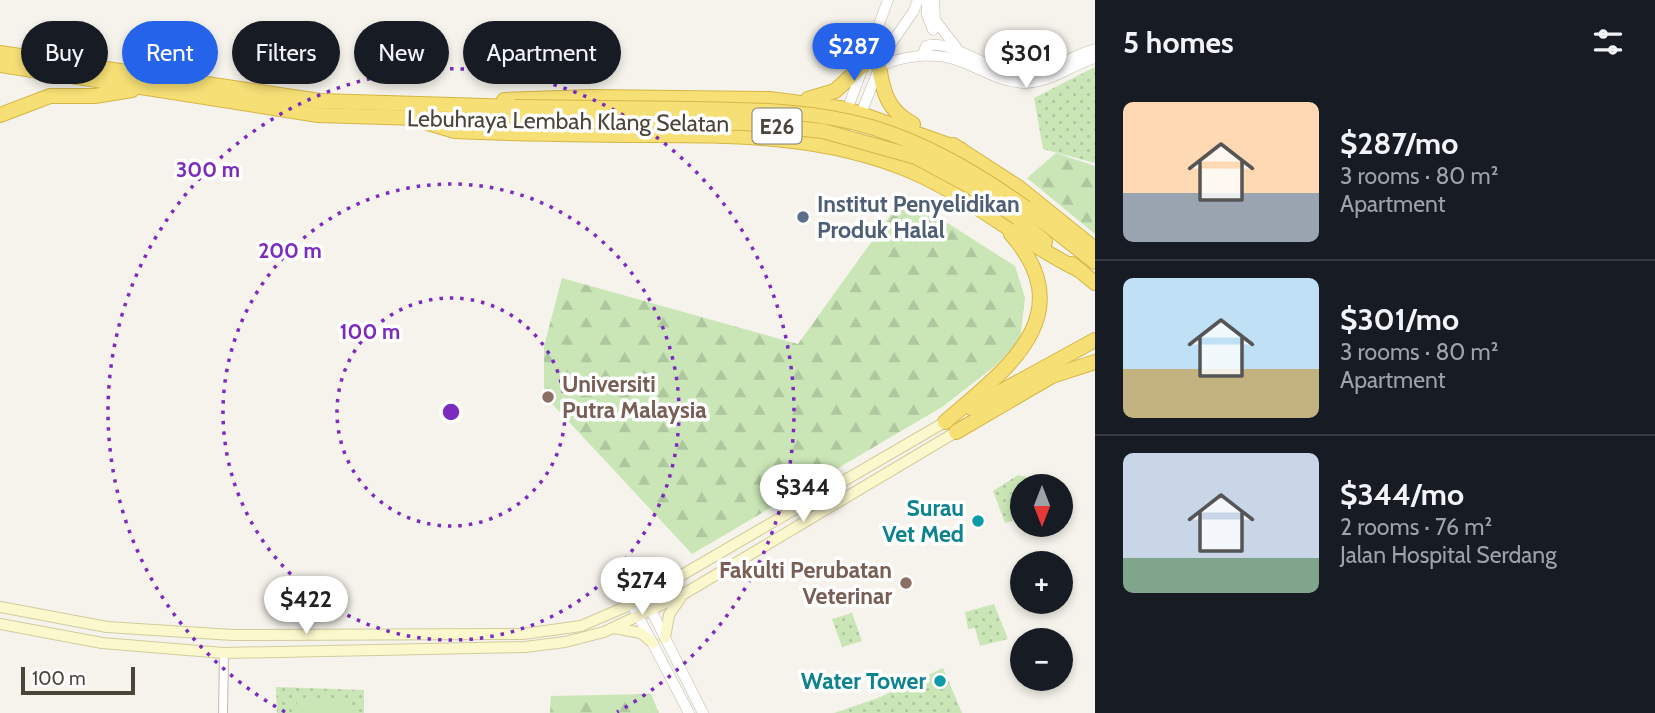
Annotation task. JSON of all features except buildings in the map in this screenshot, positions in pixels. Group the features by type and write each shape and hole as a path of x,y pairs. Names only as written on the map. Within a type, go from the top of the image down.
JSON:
{"highway":[{"path":"0,46 21,51"},
{"name":"Lebuhraya Lembah Klang Selatan","path":"0,53 21,55"},
{"name":"Lebuhraya Lembah Klang Selatan","path":"0,65 318,115 414,119 515,114 759,110 825,116 874,128 920,145 975,173 1022,213 1077,269 1095,283"},
{"path":"879,66 887,102 894,112 960,149 1018,187 1095,249"},
{"name":"Lebuhraya Lembah Klang Selatan","path":"108,67 320,101 456,106 515,114"},
{"path":"792,101 835,91 861,67"},
{"path":"0,116 50,96 95,96 141,88"},
{"path":"456,106 491,100 566,97 743,98 792,101 853,111 960,149"},
{"path":"414,119 455,131 742,136 841,149 913,172 997,218 1053,257 1077,269"},
{"name":"Lebuhraya Lembah Klang Selatan","path":"1022,213 1095,262"},
{"path":"951,427 1017,358 1038,318 1040,289 1035,270 1021,246 997,218"},
{"path":"951,427 1095,340"},
{"path":"951,427 1052,376 1095,362"}],"main road":[{"path":"0,624 102,643 224,653 525,647 585,638 640,617 682,595 951,427"},
{"path":"0,607 107,627 233,635 496,634 563,630 645,598 951,427"},
{"path":"665,638 669,615 682,595"},
{"path":"614,628 641,633 653,643"}],"street":[{"path":"841,149 853,111 861,67 888,0"},
{"path":"853,111 918,0"},
{"path":"927,0 927,15 932,29 949,47"},
{"path":"934,0 935,20 961,53"},
{"path":"931,56 924,51 928,44 949,47 995,74 1022,75 1046,70 1095,49"},
{"path":"879,66 902,58 931,56 953,59 1026,83 1048,79 1095,58"},
{"path":"645,598 703,713"},
{"path":"632,604 689,713"},
{"path":"223,713 224,653"}],"green space":[{"path":"1095,67 1095,163 1043,149 1034,98"},
{"path":"1056,153 1095,166 1095,234 1027,178"},
{"path":"916,203 1015,266 1025,298 1020,340 995,366 942,407 692,554 544,395 544,346 562,278 798,344 898,205"},
{"path":"1010,480 1010,521 1005,523 993,491"},
{"path":"994,604 1008,639 980,646 975,628 968,629 965,612"},
{"path":"852,613 862,641 842,647 832,619"},
{"path":"943,668 962,713 834,713 878,698"},
{"path":"276,687 364,690 364,713 277,713"},
{"path":"651,694 659,713 550,713 551,696"},
{"path":"297,701 350,701 350,713 297,713"}],"place":[{"name":"Institut Penyelidikan Produk Halal","path":"803,217"},
{"name":"Universiti Putra Malaysia","path":"548,397"},
{"name":"Surau Vet Med","path":"978,521"},
{"name":"Fakulti Perubatan Veterinar","path":"906,583"},
{"name":"Water Tower","path":"940,681"}]}
